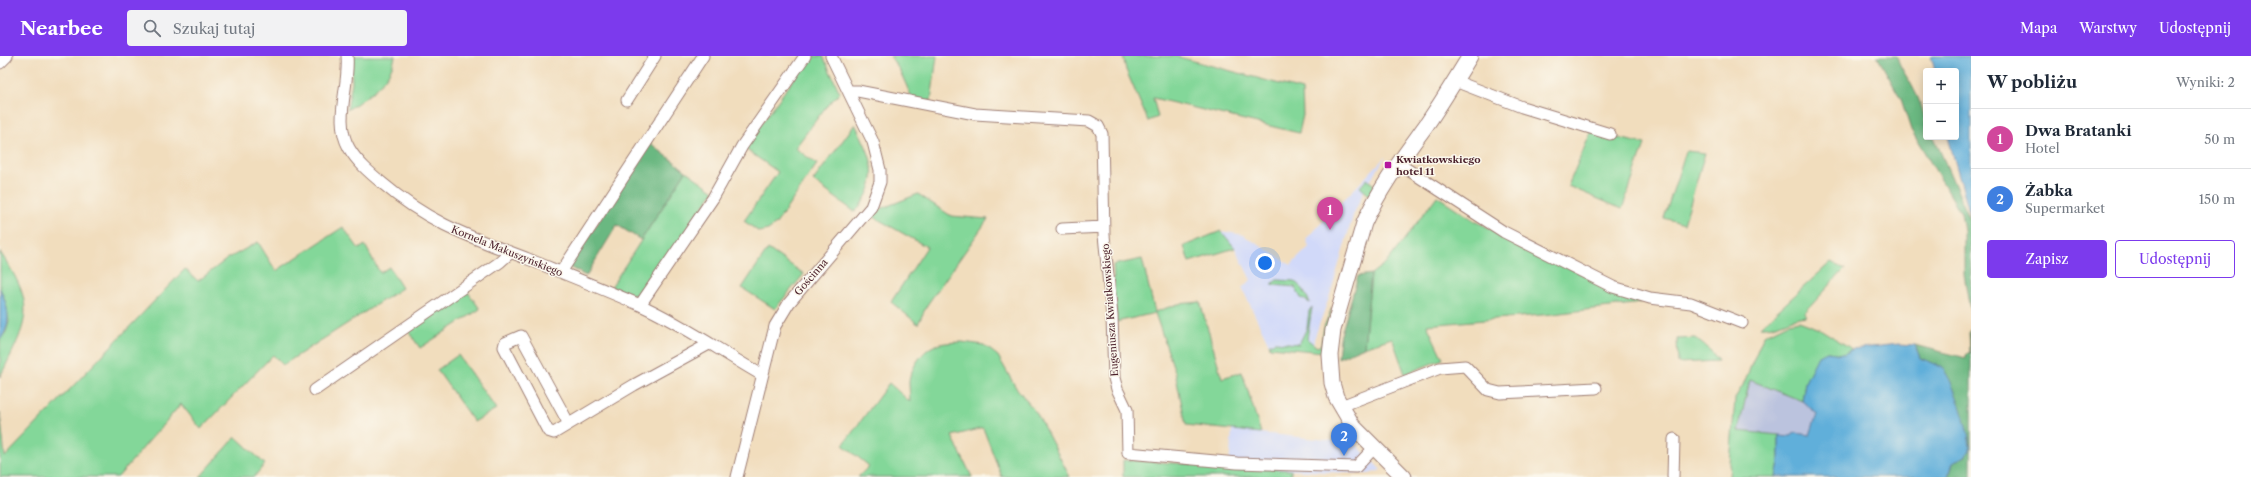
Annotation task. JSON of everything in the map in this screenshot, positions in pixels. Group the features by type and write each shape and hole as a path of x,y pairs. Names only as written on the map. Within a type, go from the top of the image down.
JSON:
{"street":[{"path":"0,63 7,56"},
{"name":"Kornela Makuszyńskiego","path":"347,56 348,66 343,109 343,133 349,148 357,159 388,188 441,224 640,305 762,376"},
{"path":"627,100 656,56"},
{"path":"561,272 703,56"},
{"path":"640,305 713,198 742,146 805,56"},
{"name":"Gościnna","path":"737,477 771,339 781,315 789,303 862,219 877,195 880,170 878,157 873,142 831,56"},
{"path":"1404,477 1353,426 1341,406 1332,383 1330,369 1334,330 1364,223 1380,192 1454,83 1470,56"},
{"path":"1454,83 1522,107 1610,134"},
{"name":"Eugeniusza Kwiatkowskiego","path":"848,91 858,91 975,114 1089,121 1098,126 1102,134 1104,227 1112,316 1114,378 1117,389 1127,410 1128,453 1245,463 1356,467 1374,448"},
{"path":"1399,164 1504,232 1613,287 1650,298 1691,302 1742,323"},
{"path":"1062,229 1104,227"},
{"path":"315,390 500,262 510,253"},
{"path":"569,424 521,336 506,343 504,347 548,431 554,434 634,385 709,344"},
{"path":"1341,406 1451,366 1466,366 1488,390 1500,392 1596,388"},
{"path":"1673,477 1674,439"}],"shaded area":[{"path":"1386,156 1364,191 1353,216 1330,295 1314,339 1313,351 1270,347 1242,288 1251,280 1235,248 1221,231 1243,235 1291,265 1309,247 1306,239"},
{"path":"1750,380 1802,401 1810,407 1817,414 1810,435 1795,433 1791,436 1738,432"},
{"path":"1232,430 1355,443 1381,470 1369,474 1229,467"}],"green space":[{"path":"351,56 395,56 389,73 377,88 347,110 352,82"},
{"path":"810,56 823,56 840,93 825,108 795,148 817,164 776,224 768,230 759,232 744,221 778,172 744,148"},
{"path":"890,56 937,56 931,101 912,98 900,71"},
{"path":"1123,56 1175,56 1302,90 1303,115 1299,133 1153,98 1158,117 1148,121 1126,70"},
{"path":"1877,56 1897,56 1901,67 1920,103 1923,113 1923,140 1935,140 1971,222 1971,316 1964,274 1964,232 1961,213 1911,130 1901,99"},
{"path":"855,124 867,148 872,169 872,179 864,200 855,212 813,181"},
{"path":"1591,132 1645,144 1622,209 1568,186"},
{"path":"650,143 686,171 641,240 617,225 586,276 569,267"},
{"path":"1686,151 1705,153 1684,224 1664,218"},
{"path":"686,171 714,191 640,297 611,287"},
{"path":"1367,179 1375,186 1369,195 1360,187"},
{"path":"918,194 951,216 988,219 927,305 918,324 891,302 927,247 874,217 878,210"},
{"path":"1437,196 1475,221 1641,303 1553,314 1427,325 1443,359 1405,374 1392,338 1364,347 1371,274 1388,261"},
{"path":"343,227 359,249 365,245 380,273 389,267 402,288 283,365 273,355 201,429 181,404 118,477 0,477 0,412 5,457 185,269 198,281 227,259 258,242 276,271"},
{"path":"1221,231 1235,248 1189,262 1184,246"},
{"path":"768,249 804,274 775,309 742,288"},
{"path":"0,252 20,287 24,301 25,314 17,341 0,377 0,340 6,332 9,322 6,303 0,288"},
{"path":"1142,259 1155,312 1178,304 1200,302 1222,378 1242,372 1261,433 1186,425 1175,372 1155,313 1116,322 1113,265"},
{"path":"1831,262 1845,269 1805,312 1806,316 1794,318 1777,325 1760,327"},
{"path":"1371,274 1364,347 1338,358 1340,338 1358,276"},
{"path":"1277,280 1294,281 1303,289 1310,303 1301,298 1295,287 1273,285 1273,283"},
{"path":"465,288 480,309 420,348 406,328"},
{"path":"1312,307 1307,339 1317,347 1321,345 1324,327 1332,308 1323,352 1270,347 1269,344 1275,342 1299,344 1307,328 1309,311"},
{"path":"1799,321 1820,329 1852,349 1844,354 1827,352 1805,382 1802,401 1750,380 1738,431 1779,435 1779,462 1776,477 1729,477 1735,398 1743,385 1764,335 1788,323"},
{"path":"1971,330 1971,477 1948,477 1952,462 1966,456 1942,368 1920,358 1915,345 1966,358 1966,355 1970,352 1969,331"},
{"path":"1695,338 1712,352 1718,361 1678,363 1677,339"},
{"path":"962,342 984,345 998,356 1015,386 1037,414 1070,477 1002,477 983,428 952,436 972,477 858,477 869,466 843,445 889,383 910,402 909,385 911,374 914,367 925,352 940,344"},
{"path":"458,355 496,409 474,422 437,370"},
{"path":"236,437 265,464 254,477 200,477"},
{"path":"1123,460 1291,470 1291,477 1123,477"}],"water":[{"path":"1931,56 1971,56 1971,218 1949,140 1959,140 1959,68 1934,68"},
{"path":"0,288 7,308 8,321 7,327 0,340"},
{"path":"1899,344 1915,345 1920,358 1941,367 1947,375 1957,396 1968,433 1970,450 1960,459 1952,462 1948,477 1776,477 1779,462 1779,435 1791,436 1795,433 1810,435 1817,414 1802,401 1805,382 1818,356 1827,352 1844,354 1852,349"}],"place":[{"name":"Kwiatkowskiego hotel 11","path":"1388,165"},
{"name":"Dwa Bratanki","path":"1330,230"},
{"name":"Żabka","path":"1344,456"}]}
